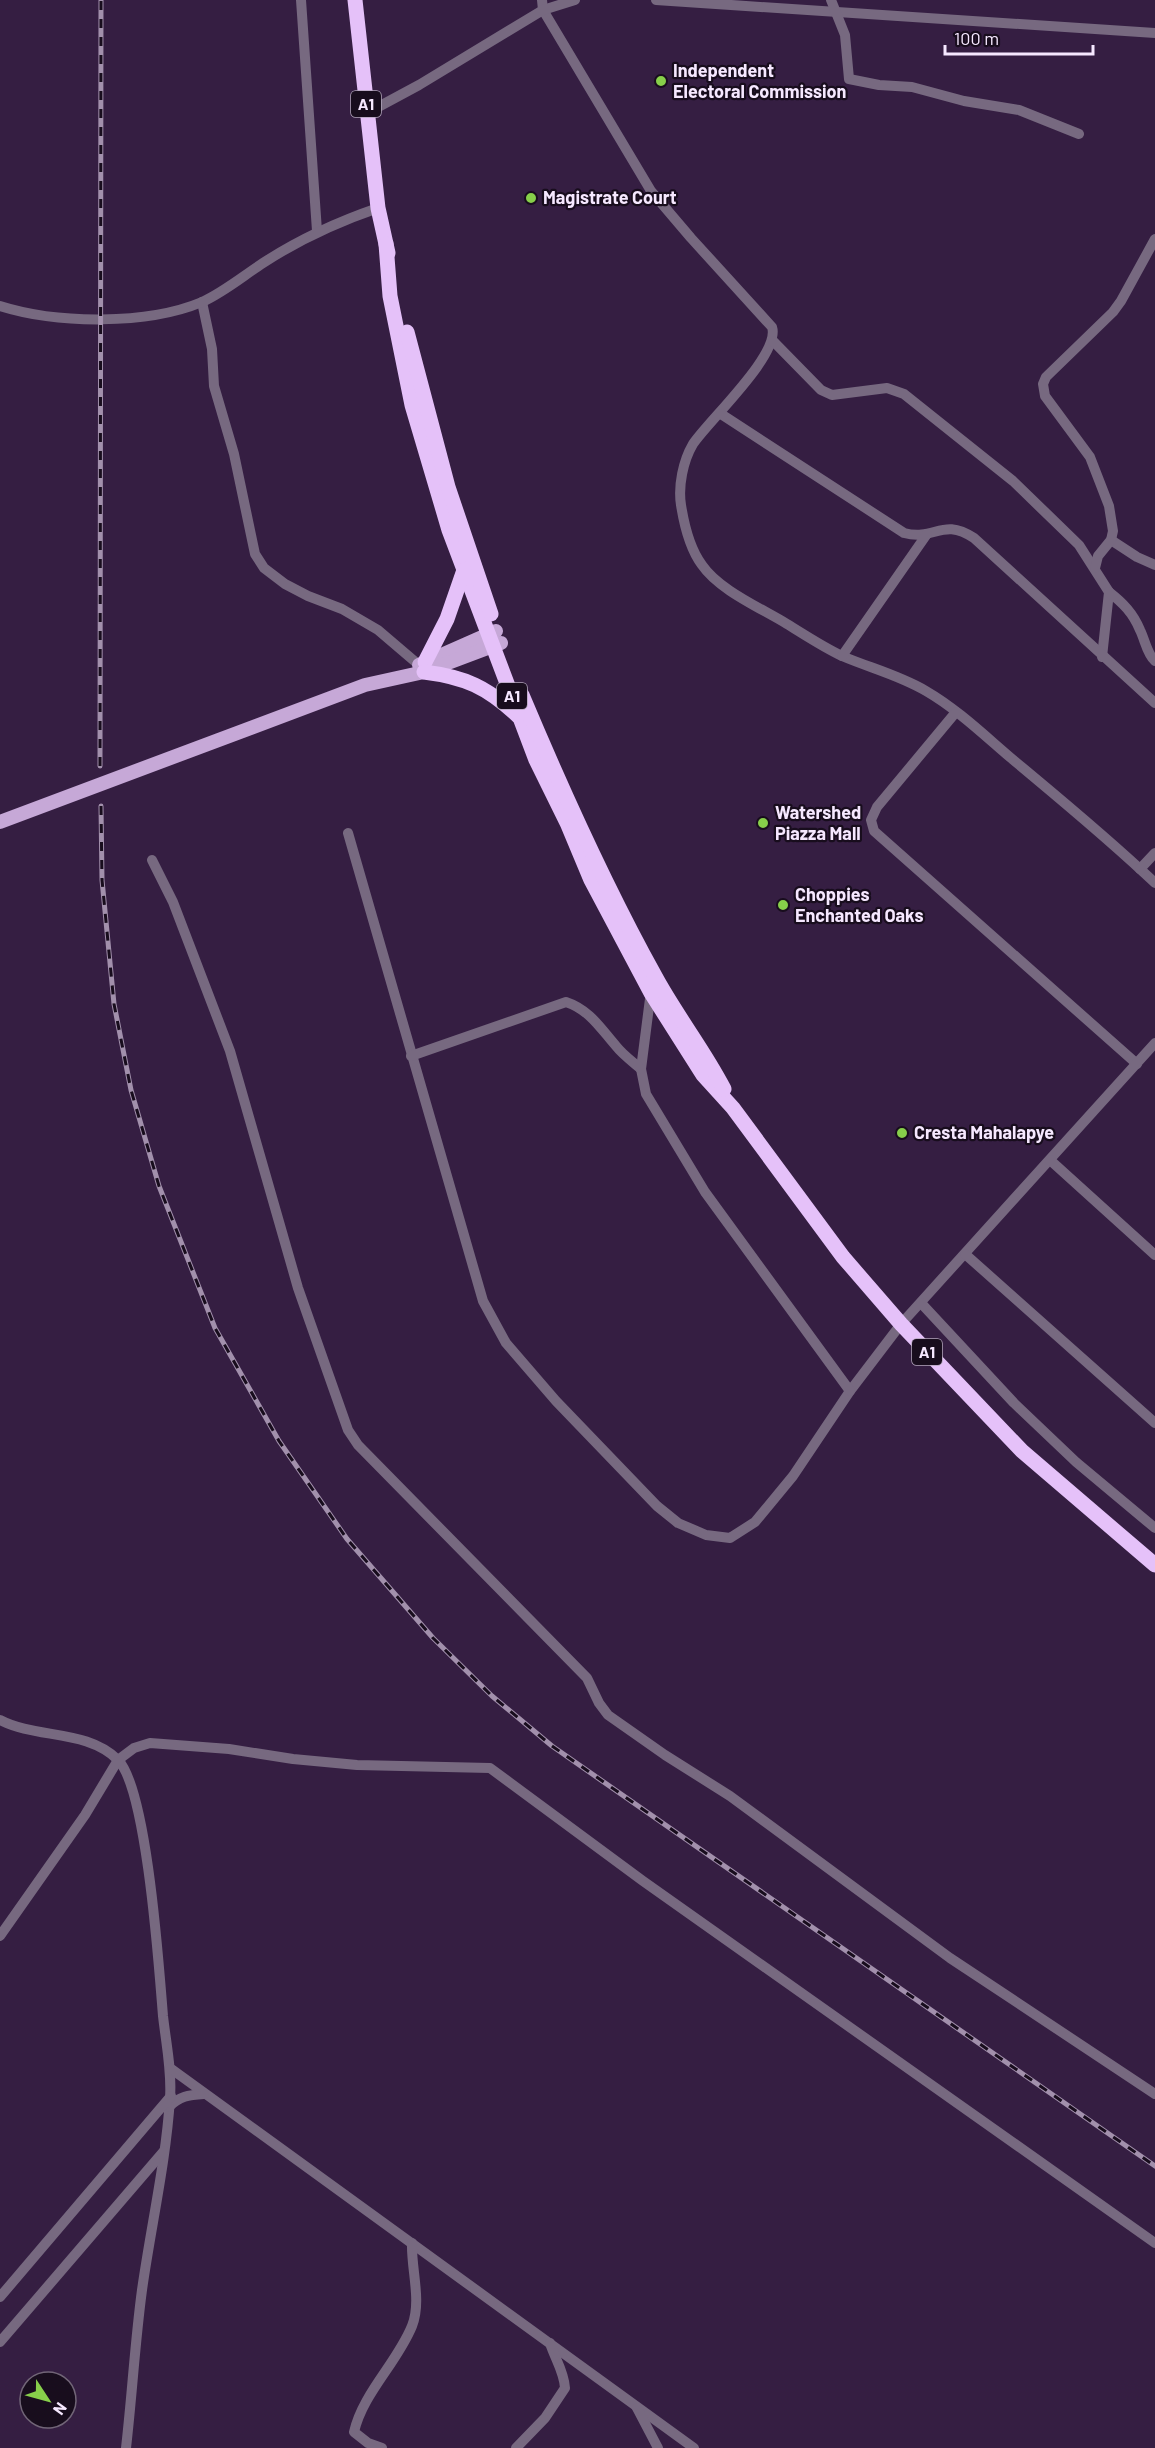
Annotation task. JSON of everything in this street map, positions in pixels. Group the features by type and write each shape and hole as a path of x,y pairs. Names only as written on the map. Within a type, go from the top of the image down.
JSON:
{"highway":[{"name":"A1","path":"355,0 378,208 448,487 520,718 536,760 568,825 591,880 651,993 693,1062 733,1108 843,1257 901,1324 1022,1451 1155,1565"},
{"name":"A1","path":"386,244 390,296 412,405 436,488 464,570 601,870 655,977 714,1070 733,1108"},
{"path":"464,570 447,620 423,666 469,681 492,694 520,718"}],"main road":[{"path":"0,822 333,697 396,677 494,638"}],"street":[{"path":"301,0 317,231"},
{"path":"367,113 419,86 543,5 574,0"},
{"path":"656,0 755,4 838,13 1155,33"},
{"path":"831,0 845,35 849,80 879,86 912,87 964,101 1019,110 1079,134"},
{"path":"543,5 651,191 690,238 772,327 774,333 773,341 721,414 694,443 687,457 681,477 680,504 695,554 702,566 728,588 842,656 894,674 926,691 956,712 1087,822 1155,884"},
{"path":"0,306 65,318 147,317 174,312 202,302 317,231 378,208"},
{"path":"1095,567 1098,556 1111,540 1112,521 1109,506 1090,457 1045,396 1043,384 1046,377 1113,312 1155,239"},
{"path":"202,302 212,350 214,386 234,454 255,554 264,568 285,584 342,609 378,630 423,666"},
{"path":"773,341 821,390 832,395 887,388 904,394 1047,512 1079,545 1109,592 1127,607 1139,628 1150,656 1155,661"},
{"path":"721,414 904,533 916,536 948,528 962,530 974,538 1155,703"},
{"path":"842,656 927,534"},
{"path":"1111,540 1137,557 1155,565"},
{"path":"1102,657 1109,592"},
{"path":"956,712 877,807 871,820 874,831 1137,1064"},
{"path":"348,833 483,1301 506,1343 556,1401 657,1506 678,1523 706,1535 730,1538 755,1522 792,1476 850,1391 901,1324 1155,1043"},
{"path":"1140,869 1155,853"},
{"path":"153,860 173,902 230,1051 298,1288 348,1430 358,1445 587,1678 599,1703 608,1715 730,1796 950,1958 1155,2094"},
{"path":"655,977 641,1069 646,1094 705,1192 850,1391"},
{"path":"411,1056 566,1002 578,1006 594,1018 618,1049 641,1069"},
{"path":"1050,1160 1155,1255"},
{"path":"965,1254 1155,1423"},
{"path":"921,1303 1014,1403 1076,1462 1155,1528"},
{"path":"0,1720 14,1728 71,1737 105,1749 126,1770 134,1792 151,1891 170,2068 170,2102 142,2292 126,2448"},
{"path":"0,1936 85,1815 118,1760 134,1748 150,1743 229,1749 293,1759 357,1765 490,1768 643,1881 1155,2243"},
{"path":"170,2068 694,2448"},
{"path":"0,2297 170,2102 185,2096 204,2094"},
{"path":"0,2342 164,2151"},
{"path":"382,2448 368,2443 354,2432 368,2400 412,2325 416,2305 412,2243"},
{"path":"516,2448 544,2418 565,2388 560,2365 554,2356 550,2342"},
{"path":"635,2405 658,2448"}],"railway":[{"path":"100,766 101,0"},
{"path":"101,806 102,880 114,1004 131,1090 159,1186 215,1328 279,1441 347,1539 433,1638 492,1696 552,1746 1155,2166"}],"place":[{"name":"Independent Electoral Commission","path":"661,81"},
{"name":"Magistrate Court","path":"531,198"},
{"name":"Watershed Piazza Mall","path":"763,823"},
{"name":"Choppies Enchanted Oaks","path":"783,905"},
{"name":"Cresta Mahalapye","path":"902,1133"}]}
